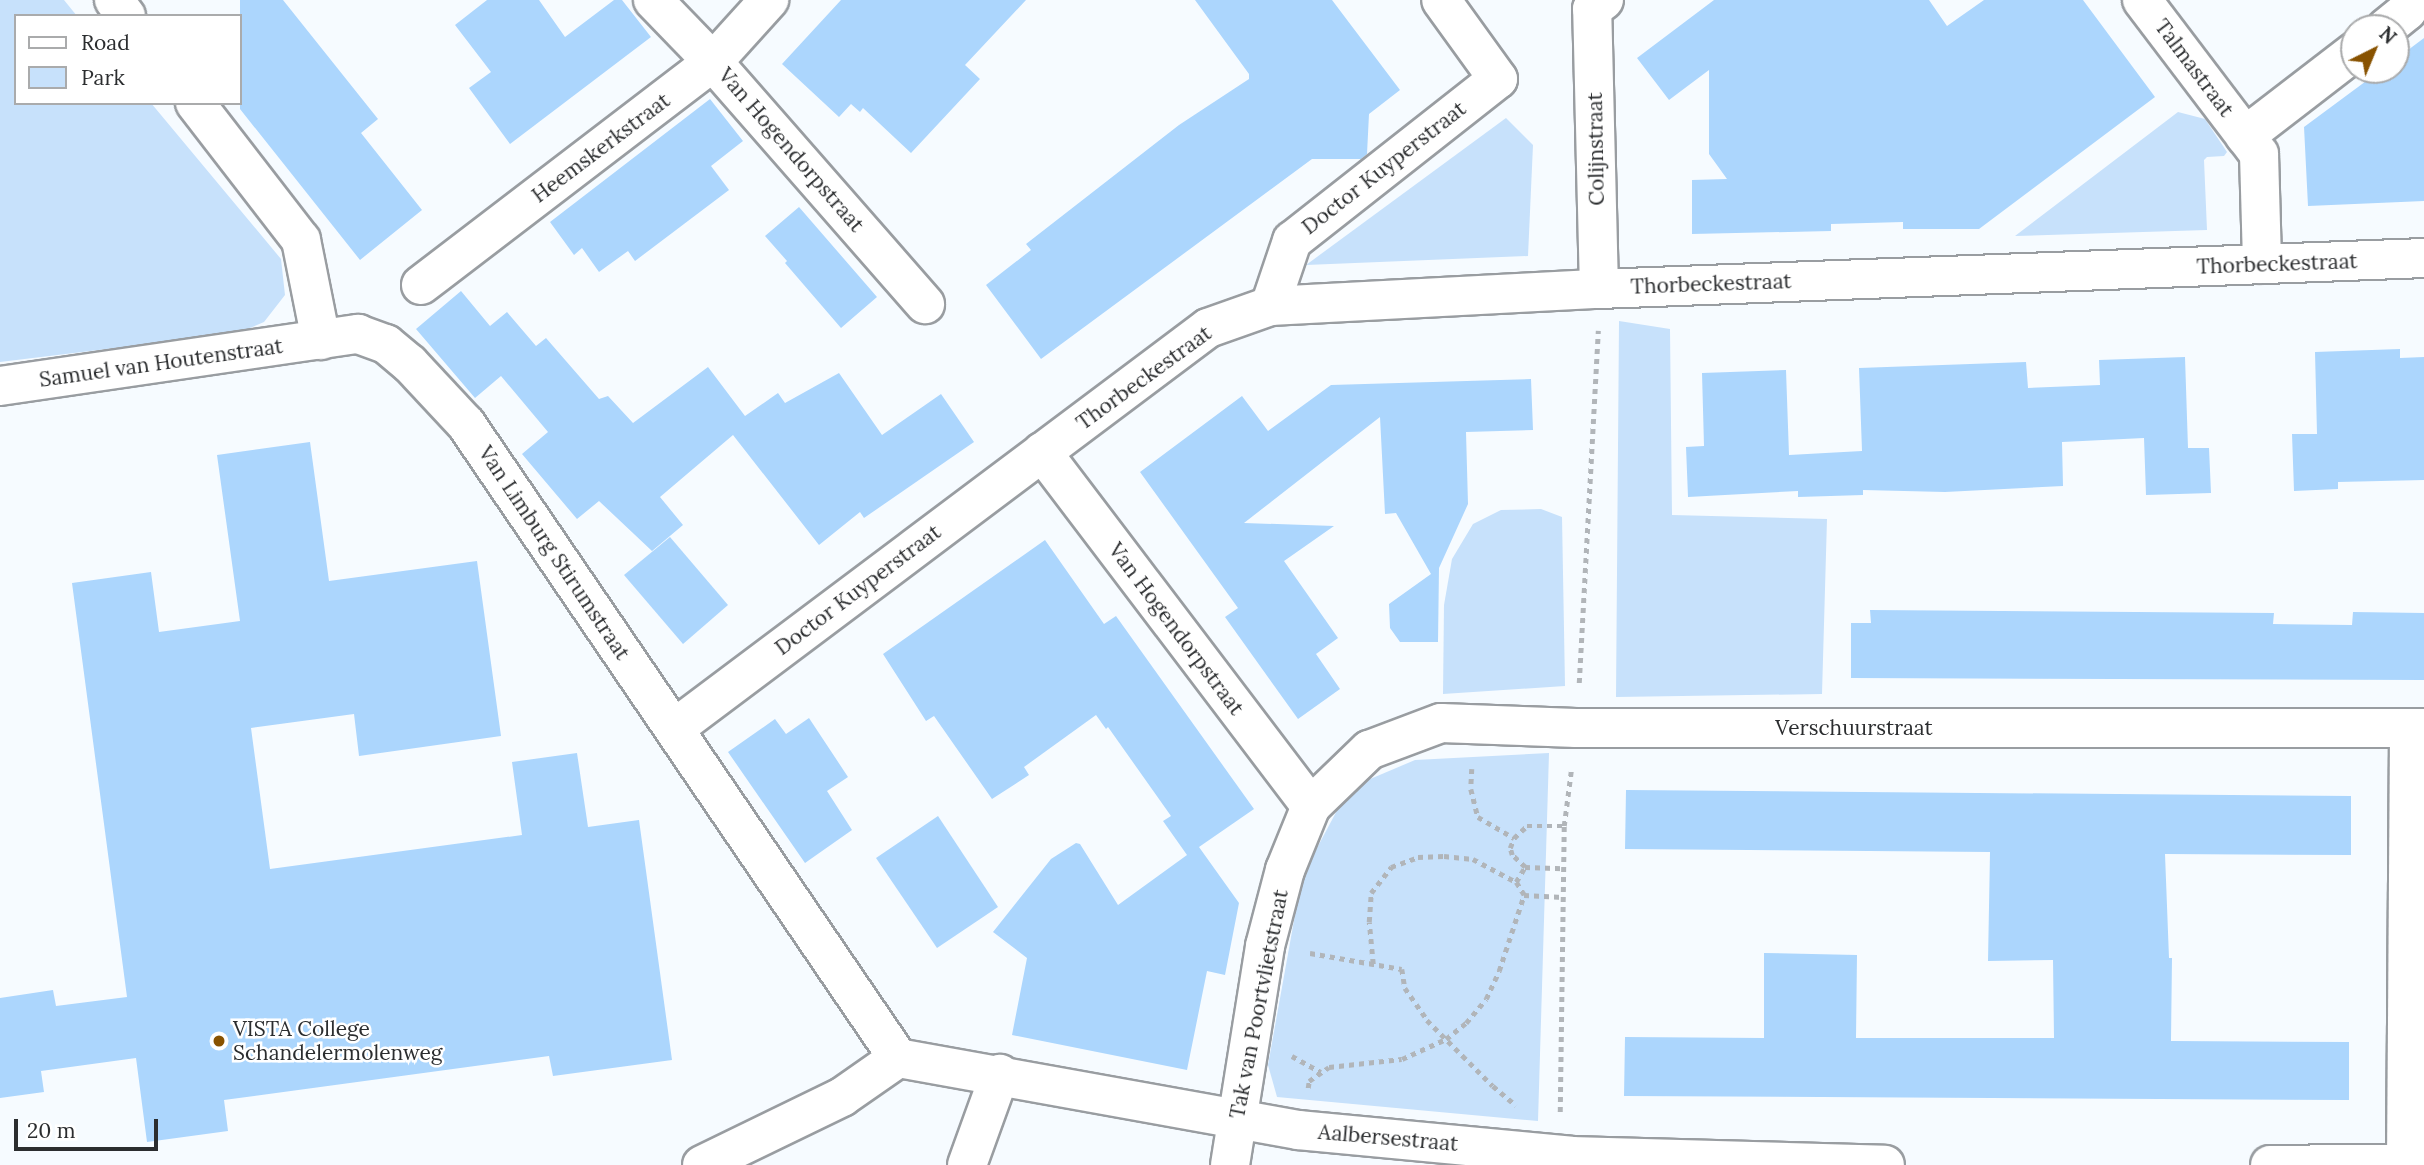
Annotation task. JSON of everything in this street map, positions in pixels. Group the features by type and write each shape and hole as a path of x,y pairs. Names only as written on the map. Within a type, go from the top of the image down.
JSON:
{"street":[{"name":"Van Hogendorpstraat","path":"653,0 713,62 925,304"},
{"name":"Heemskerkstraat","path":"421,285 713,62 769,0"},
{"name":"Doctor Kuyperstraat","path":"1270,306 1292,241 1498,79 1441,0"},
{"name":"Talmastraat","path":"2142,0 2259,154 2262,264"},
{"name":"Colijnstraat","path":"1598,4 1599,289"},
{"path":"2245,136 2340,63"},
{"path":"197,105 302,240 321,340"},
{"name":"Thorbeckestraat","path":"1042,452 1208,328 1270,306 1599,289 2424,258"},
{"name":"Van Limburg Stirumstraat","path":"321,340 358,334 386,344 410,364 466,424 898,1058"},
{"name":"Samuel van Houtenstraat","path":"0,386 321,340"},
{"name":"Van Hogendorpstraat","path":"1042,452 1311,806"},
{"name":"Doctor Kuyperstraat","path":"675,728 1042,452"},
{"name":"Verschuurstraat","path":"1311,806 1369,750 1441,723 1473,726 2416,728"},
{"path":"2270,1165 2412,1164 2416,728"},
{"name":"Tak van Poortvlietstraat","path":"1230,1165 1265,946 1285,870 1311,806"},
{"path":"702,1165 842,1097 898,1058"},
{"name":"Aalbersestraat","path":"898,1058 1000,1074 1236,1121 1572,1160 1885,1165"},
{"path":"967,1165 1000,1074"}],"path":[{"path":"1473,726 1471,789 1478,817 1514,838"},
{"path":"1563,867 1525,867 1512,855 1510,848 1514,838 1527,826 1564,826"},
{"path":"1298,1130 1309,1081 1329,1067 1402,1059 1446,1039 1466,1023 1486,999 1499,971 1524,895 1516,882 1473,859 1418,857 1391,867 1371,893 1368,922 1373,964"},
{"path":"1516,882 1525,867"},
{"path":"1524,895 1563,897"},
{"path":"1265,946 1402,969 1405,988 1446,1039 1493,1086 1518,1106 1528,1109"}],"green space":[{"path":"0,0 64,0 75,14 14,14 14,105 153,105 281,259 285,295 264,322 238,333 0,362"},
{"path":"2178,112 2205,119 2227,152 2224,156 2207,157 2204,160 2207,230 2015,236"},
{"path":"1506,118 1533,145 1528,256 1306,265"},
{"path":"1619,321 1670,329 1672,515 1827,519 1822,694 1616,697"},
{"path":"1541,509 1562,517 1565,686 1443,694 1444,605 1452,559 1473,524 1501,510"},
{"path":"1549,753 1538,1121 1277,1097 1268,1065 1302,876 1349,788 1415,760"}],"building":[{"path":"240,0 283,0 378,119 361,133 422,210 360,260 240,109"},
{"path":"487,0 539,0 565,37 614,0 622,0 651,37 510,144 469,88 491,72 455,25"},
{"path":"841,0 1026,0 965,65 980,79 911,153 863,108 860,112 851,104 839,117 782,64"},
{"path":"1195,0 1332,0 1400,90 1369,114 1367,154 1361,159 1312,159 1041,359 986,285 1031,250 1026,244 1179,125 1249,79 1249,74"},
{"path":"1714,0 1929,0 1947,26 1984,0 2083,0 2155,97 1979,229 1903,229 1903,222 1831,224 1831,231 1692,234 1692,180 1727,179 1709,154 1709,70 1669,100 1637,58"},
{"path":"2424,38 2424,201 2308,206 2304,127 2362,84 2410,84 2410,48"},
{"path":"710,99 743,141 711,166 729,190 635,261 628,251 599,272 582,248 574,255 550,222"},
{"path":"799,207 877,297 841,328 765,236"},
{"path":"461,291 490,326 507,312 536,346 546,338 599,399 608,396 633,423 708,367 745,416 778,393 785,403 839,373 882,435 941,394 974,442 864,518 860,512 819,545 733,435 660,497 683,525 652,551 599,501 577,519 522,454 548,432 501,376 475,398 416,329"},
{"path":"2400,349 2400,358 2424,357 2424,480 2338,482 2338,489 2294,491 2292,434 2317,434 2315,352"},
{"path":"2185,357 2188,448 2209,448 2211,493 2146,495 2144,438 2062,442 2063,486 1945,492 1863,490 1863,495 1798,497 1798,491 1688,497 1686,447 1704,446 1702,373 1786,370 1789,455 1862,451 1859,368 2026,362 2028,388 2100,385 2099,360"},
{"path":"1531,379 1533,430 1466,432 1468,504 1439,568 1438,642 1400,642 1390,628 1389,604 1431,574 1396,513 1385,514 1380,417 1244,523 1334,526 1284,561 1338,638 1316,654 1340,689 1298,719 1225,617 1238,608 1140,472 1242,396 1268,431 1331,385"},
{"path":"310,442 329,581 477,561 501,736 359,756 354,714 251,728 270,869 522,835 512,762 577,753 588,827 639,820 672,1060 553,1076 549,1056 224,1100 228,1131 147,1142 136,1058 41,1071 44,1092 0,1098 0,998 53,990 56,1006 127,997 72,583 151,572 159,632 240,621 217,455"},
{"path":"670,537 728,605 683,644 624,575"},
{"path":"1045,540 1104,624 1116,616 1254,809 1199,847 1239,903 1225,975 1207,971 1187,1070 1012,1035 1027,958 993,932 1051,859 1076,843 1080,844 1118,905 1187,855 1163,821 1171,816 1108,727 1106,729 1096,715 1024,767 1029,775 992,799 934,716 926,721 883,654"},
{"path":"1870,610 2274,613 2273,624 2352,625 2353,612 2424,613 2424,680 1851,678 1851,623 1871,623"},
{"path":"809,718 848,777 827,791 852,830 805,863 728,752 775,719 786,734"},
{"path":"1626,790 2351,796 2351,855 2165,854 2169,958 2172,958 2171,1041 2349,1042 2349,1100 1624,1096 1625,1037 1764,1038 1764,953 1857,955 1856,1038 2054,1038 2053,960 1988,961 1990,852 1625,849"},
{"path":"938,816 998,907 937,948 876,858"}],"place":[{"name":"VISTA College Schandelermolenweg","path":"219,1041"}]}
